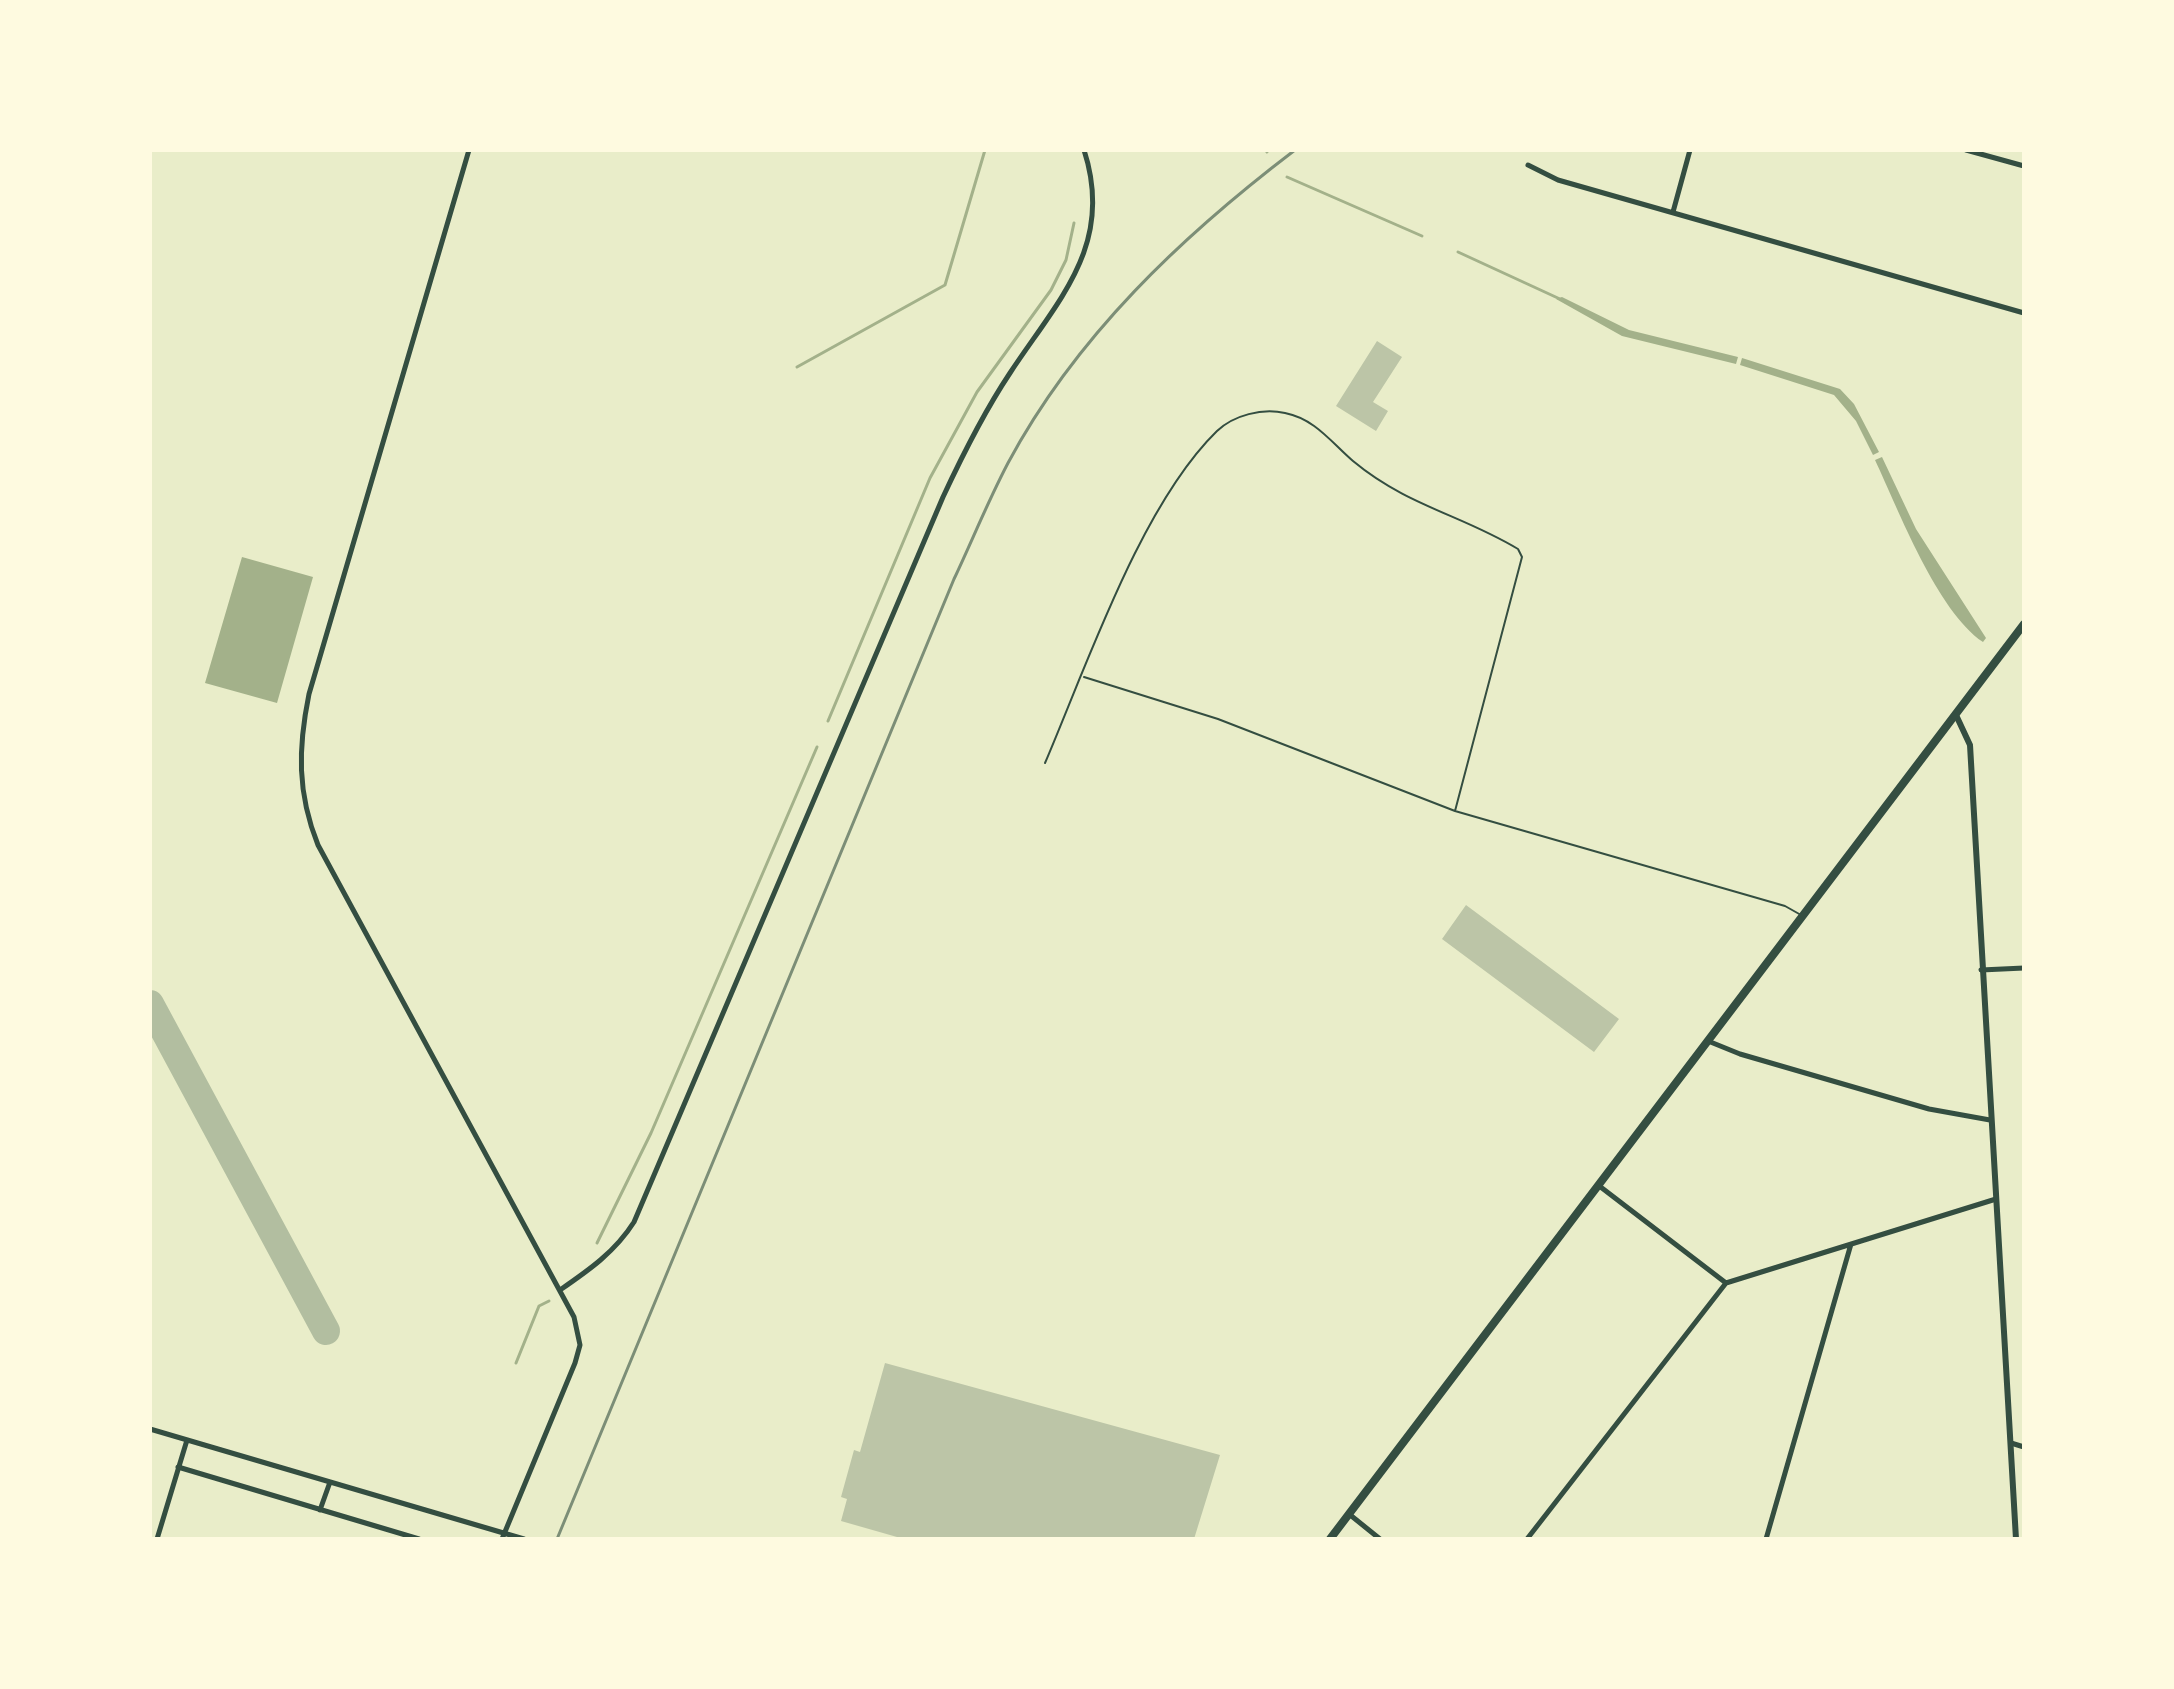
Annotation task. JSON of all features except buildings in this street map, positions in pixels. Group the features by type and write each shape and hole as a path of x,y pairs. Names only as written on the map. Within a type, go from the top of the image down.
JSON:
{"main road":[{"path":"1330,1539 2024,624"}],"street":[{"path":"469,150 309,694 299,764 307,817 318,845 574,1317 580,1345 503,1536"},
{"path":"560,1290 604,1259 621,1243 634,1222 943,497 980,421 1009,374 1073,284 1092,221 1092,186 1084,150"},
{"path":"1673,212 1690,150"},
{"path":"1966,150 2024,166"},
{"path":"1528,165 1558,180 2024,313"},
{"path":"1956,715 1970,745 2016,1539"},
{"path":"1981,970 2024,968"},
{"path":"1708,1041 1740,1054 1929,1109 1990,1120"},
{"path":"1598,1185 1726,1283"},
{"path":"1527,1539 1726,1283 1996,1199"},
{"path":"1766,1539 1851,1243"},
{"path":"150,1429 503,1536 524,1539"},
{"path":"157,1539 187,1440"},
{"path":"2011,1443 2024,1447"},
{"path":"178,1467 419,1539"},
{"path":"320,1510 330,1482"},
{"path":"1349,1514 1380,1539"}],"lane":[{"path":"1045,763 1121,587 1163,506 1217,432 1245,416 1272,411 1299,417 1391,489 1518,549 1522,557 1455,811"},
{"path":"1082,676 1232,724 1455,811 1785,906 1802,916"}],"shaded area":[{"path":"1562,297 1629,330 1738,357 1736,364 1622,336 1556,299"},
{"path":"1742,358 1840,389 1854,404 1879,452 1873,455 1856,421 1834,395 1740,365"},
{"path":"1882,457 1916,529 1986,638 1983,642 1950,608 1935,584 1875,460"},
{"path":"242,557 313,577 277,703 205,683"}],"waterway":[{"path":"797,367 945,285 985,150"},
{"path":"1287,177 1422,236"},
{"path":"828,721 930,478 977,392 1051,290 1066,260 1074,223"},
{"path":"1458,252 1560,299"},
{"path":"597,1243 651,1133 817,747"},
{"path":"516,1363 539,1306 549,1301"}],"taxiway":[{"path":"150,1004 326,1331"}],"railway":[{"path":"557,1539 954,579 1008,463 1066,373 1135,291 1212,217 1295,150"}]}
